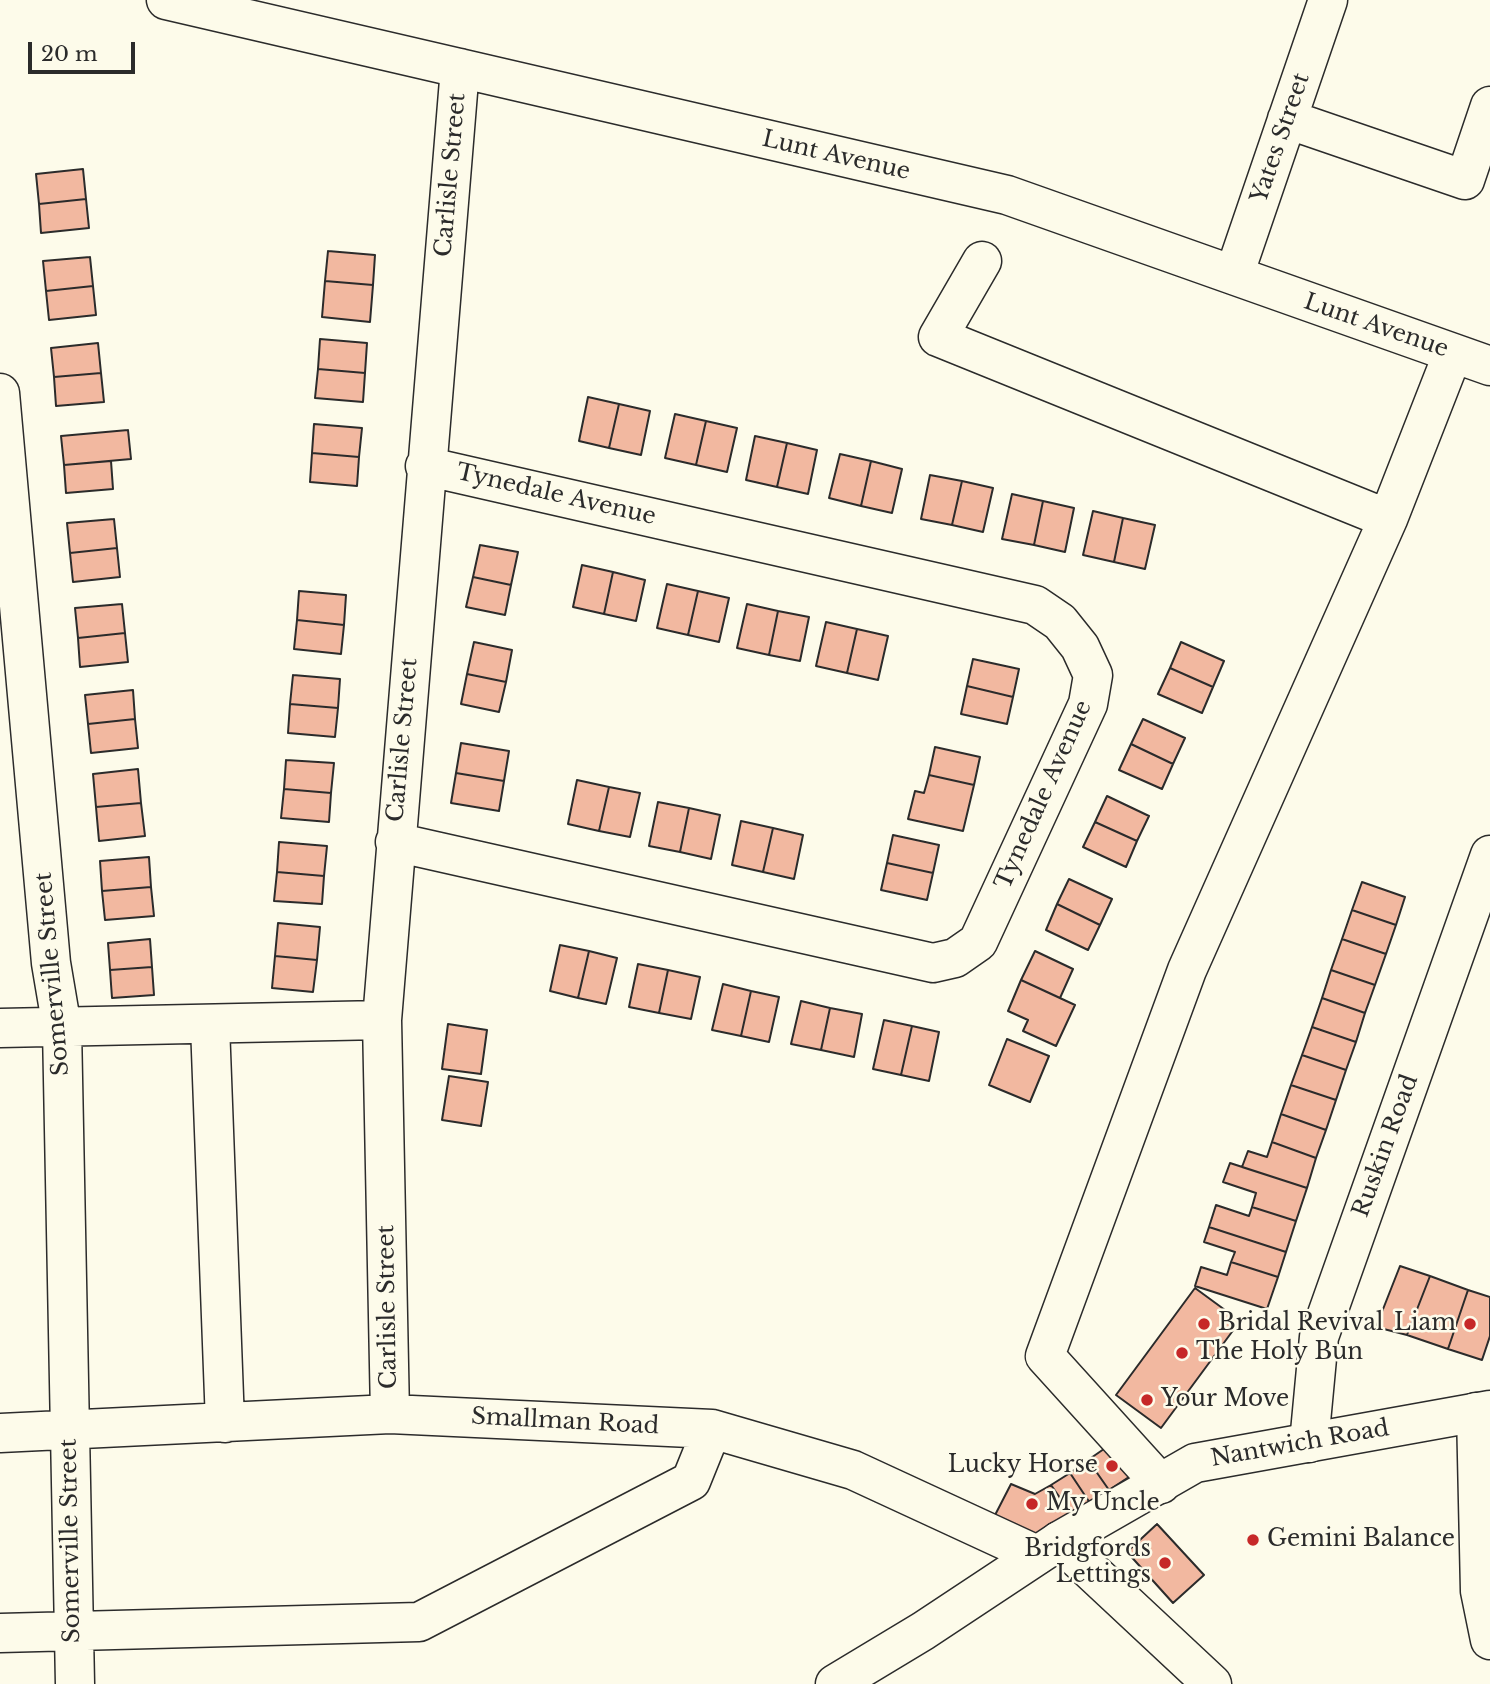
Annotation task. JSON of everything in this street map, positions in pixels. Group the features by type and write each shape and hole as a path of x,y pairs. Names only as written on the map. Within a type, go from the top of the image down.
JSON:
{"street":[{"name":"Lunt Avenue","path":"166,0 1007,195 1490,366"},
{"name":"Yates Street","path":"1234,275 1328,0"},
{"name":"Carlisle Street","path":"390,1414 382,1020 425,466 460,68"},
{"path":"1287,120 1465,180 1490,106"},
{"path":"982,261 938,337 1388,519"},
{"path":"1161,1485 1045,1356 1187,971 1388,519 1453,353"},
{"name":"Somerville Street","path":"1,411 51,963 62,1028 75,1684"},
{"name":"Tynedale Avenue","path":"395,842 933,963 955,958 978,942 1088,704 1093,676 1073,638 1060,622 1035,605 425,466"},
{"name":"Ruskin Road","path":"1309,1443 1319,1337 1490,855"},
{"path":"0,1028 382,1020"},
{"path":"209,1025 225,1423"},
{"path":"1485,1407 1480,1591 1490,1640"},
{"name":"Nantwich Road","path":"835,1684 923,1631 1048,1548 1195,1463 1485,1407"},
{"name":"Smallman Road","path":"0,1433 390,1414 712,1429 853,1470 1048,1548 1212,1684"},
{"path":"0,1633 419,1622 691,1481 712,1429"}],"building":[{"path":"83,169 86,199 39,204 36,174"},
{"path":"86,199 89,228 41,233 39,204"},
{"path":"328,251 375,255 373,285 325,281"},
{"path":"90,257 93,286 46,291 43,261"},
{"path":"325,281 373,285 370,322 322,317"},
{"path":"93,286 96,315 49,320 46,291"},
{"path":"320,339 367,343 365,373 318,369"},
{"path":"98,343 101,373 54,377 51,348"},
{"path":"318,369 365,373 363,402 315,398"},
{"path":"101,373 104,402 56,406 54,377"},
{"path":"588,397 619,404 609,448 579,441"},
{"path":"619,404 650,411 641,455 609,448"},
{"path":"675,414 706,421 696,465 665,458"},
{"path":"706,421 737,428 727,472 696,465"},
{"path":"314,424 362,428 359,457 312,453"},
{"path":"128,430 131,459 64,465 61,436"},
{"path":"755,436 787,443 777,487 746,480"},
{"path":"787,443 817,450 808,494 777,487"},
{"path":"312,453 359,457 357,486 310,482"},
{"path":"840,454 871,461 861,506 829,498"},
{"path":"111,461 113,489 66,493 64,465"},
{"path":"871,461 902,469 892,513 861,506"},
{"path":"930,475 962,481 952,525 921,519"},
{"path":"962,481 993,488 983,532 952,525"},
{"path":"1012,494 1043,501 1034,545 1002,539"},
{"path":"1043,501 1074,508 1065,552 1034,545"},
{"path":"1093,511 1123,518 1114,562 1083,555"},
{"path":"1123,518 1155,525 1145,569 1114,562"},
{"path":"114,519 117,548 70,553 67,523"},
{"path":"480,545 518,552 511,585 473,577"},
{"path":"117,548 120,577 73,582 70,553"},
{"path":"582,565 613,572 604,614 573,607"},
{"path":"613,572 645,580 636,621 604,614"},
{"path":"473,577 511,585 505,615 466,607"},
{"path":"667,584 698,591 688,635 657,628"},
{"path":"299,591 346,595 344,625 297,620"},
{"path":"698,591 729,598 719,642 688,635"},
{"path":"122,604 125,633 78,638 75,608"},
{"path":"747,604 778,611 769,655 737,648"},
{"path":"778,611 809,617 800,661 769,655"},
{"path":"297,620 344,625 341,654 294,649"},
{"path":"826,622 857,629 847,673 816,666"},
{"path":"857,629 888,636 878,680 847,673"},
{"path":"125,633 128,662 80,667 78,638"},
{"path":"474,642 512,650 506,682 467,674"},
{"path":"1181,642 1224,661 1213,687 1170,668"},
{"path":"973,659 1019,669 1013,697 967,686"},
{"path":"1170,668 1213,687 1202,713 1158,694"},
{"path":"467,674 506,682 499,712 461,704"},
{"path":"293,675 340,679 338,708 290,704"},
{"path":"967,686 1013,697 1007,724 961,714"},
{"path":"133,690 135,719 88,724 85,695"},
{"path":"290,704 338,708 335,737 288,733"},
{"path":"135,719 138,748 91,753 88,724"},
{"path":"1143,719 1185,738 1173,764 1131,744"},
{"path":"461,743 509,751 504,781 456,773"},
{"path":"1131,744 1173,764 1162,789 1119,770"},
{"path":"935,747 980,757 974,785 929,775"},
{"path":"286,760 334,763 331,793 284,789"},
{"path":"138,769 141,803 96,807 93,774"},
{"path":"456,773 504,781 499,811 451,803"},
{"path":"929,775 974,785 963,831 908,819 915,791 924,793"},
{"path":"577,780 609,787 599,831 568,824"},
{"path":"609,787 640,793 630,837 599,831"},
{"path":"284,789 331,793 329,822 281,818"},
{"path":"1107,796 1149,816 1137,841 1095,822"},
{"path":"658,802 689,808 680,852 649,846"},
{"path":"141,803 145,836 99,841 96,807"},
{"path":"689,808 720,815 711,859 680,852"},
{"path":"741,821 773,828 763,872 732,865"},
{"path":"1095,822 1137,841 1126,867 1083,847"},
{"path":"773,828 803,835 794,879 763,872"},
{"path":"893,835 939,845 933,873 887,863"},
{"path":"279,842 327,846 324,876 277,872"},
{"path":"149,857 151,887 102,891 100,861"},
{"path":"887,863 933,873 927,900 881,890"},
{"path":"277,872 324,876 322,904 274,901"},
{"path":"1069,879 1112,899 1100,925 1057,904"},
{"path":"1362,882 1405,897 1396,925 1352,910"},
{"path":"151,887 154,916 105,920 102,891"},
{"path":"1057,904 1100,925 1088,950 1046,930"},
{"path":"1352,910 1396,925 1386,954 1342,939"},
{"path":"278,923 320,927 317,960 275,956"},
{"path":"150,939 152,967 110,970 108,943"},
{"path":"1342,939 1386,954 1375,985 1331,970"},
{"path":"560,945 589,951 578,998 550,991"},
{"path":"589,951 617,958 606,1004 578,998"},
{"path":"1035,951 1073,969 1060,998 1021,980"},
{"path":"275,956 317,960 313,992 272,988"},
{"path":"638,964 668,970 659,1013 629,1007"},
{"path":"152,967 154,995 112,998 110,970"},
{"path":"668,970 700,977 691,1019 659,1013"},
{"path":"1331,970 1375,985 1365,1013 1322,998"},
{"path":"1021,980 1075,1005 1056,1046 1023,1031 1028,1020 1008,1011"},
{"path":"723,984 751,991 741,1036 712,1030"},
{"path":"751,991 779,997 769,1042 741,1036"},
{"path":"1322,998 1365,1013 1356,1042 1312,1027"},
{"path":"801,1001 830,1008 821,1050 791,1044"},
{"path":"830,1008 862,1014 854,1057 821,1050"},
{"path":"884,1020 912,1026 901,1075 873,1069"},
{"path":"448,1024 487,1030 481,1074 442,1069"},
{"path":"912,1026 939,1032 929,1081 901,1075"},
{"path":"1312,1027 1356,1042 1346,1070 1302,1055"},
{"path":"1007,1039 1049,1056 1030,1102 989,1085"},
{"path":"1302,1055 1346,1070 1336,1100 1291,1085"},
{"path":"449,1076 488,1082 481,1126 442,1120"},
{"path":"1291,1085 1336,1100 1326,1130 1281,1114"},
{"path":"1281,1114 1326,1130 1316,1158 1272,1142"},
{"path":"1272,1142 1316,1158 1307,1188 1242,1167 1248,1151 1267,1157"},
{"path":"1230,1163 1307,1188 1296,1221 1252,1207 1256,1193 1223,1182"},
{"path":"1216,1205 1249,1216 1252,1207 1296,1221 1286,1252 1209,1227"},
{"path":"1209,1227 1286,1252 1278,1277 1231,1262 1235,1252 1204,1242"},
{"path":"1231,1262 1278,1277 1267,1309 1195,1286 1201,1267 1227,1275"},
{"path":"1400,1266 1430,1276 1407,1335 1376,1327"},
{"path":"1430,1276 1468,1290 1448,1349 1407,1335"},
{"path":"1195,1288 1240,1321 1161,1428 1116,1395"},
{"path":"1468,1290 1490,1297 1490,1336 1482,1360 1448,1349"},
{"name":"Lucky Horse","path":"1114,1442 1135,1473 1109,1490 1088,1460"},
{"path":"1088,1460 1109,1490 1090,1503 1070,1473"},
{"path":"1070,1473 1090,1503 1072,1515 1051,1485"},
{"name":"My Uncle","path":"1011,1484 1035,1494 1051,1485 1072,1515 1035,1538 993,1519"},
{"name":"Bridgfords Lettings","path":"1157,1524 1204,1575 1173,1603 1127,1552"}],"place":[{"name":"Bridal Revival","path":"1204,1324"},
{"name":"Liam","path":"1470,1324"},
{"name":"The Holy Bun","path":"1182,1353"},
{"name":"Your Move","path":"1147,1400"},
{"name":"Lucky Horse","path":"1112,1466"},
{"name":"My Uncle","path":"1032,1504"},
{"name":"Gemini Balance","path":"1253,1540"},
{"name":"Bridgfords Lettings","path":"1165,1563"}]}
